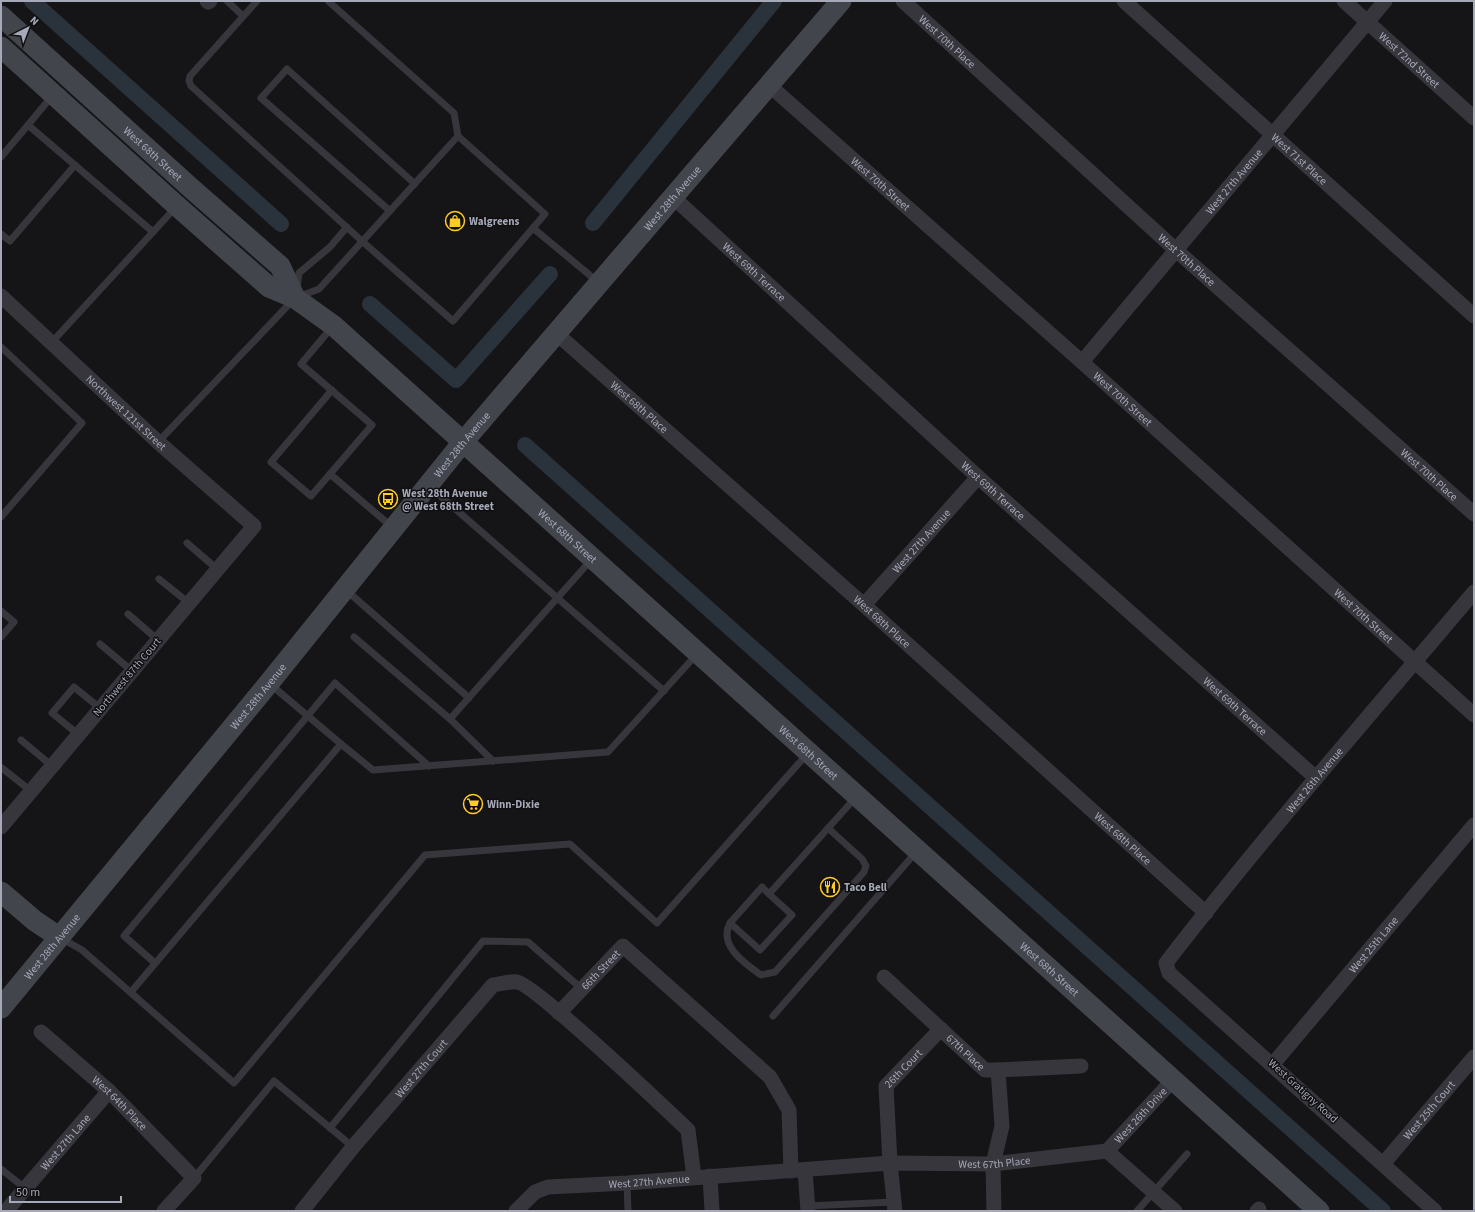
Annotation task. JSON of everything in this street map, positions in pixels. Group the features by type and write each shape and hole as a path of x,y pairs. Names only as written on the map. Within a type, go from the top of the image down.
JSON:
{"main road":[{"name":"West 28th Avenue","path":"1,1008 269,683 463,442 674,198 841,1"},
{"name":"West 68th Street","path":"1,16 192,189 280,266 295,298"},
{"name":"West 68th Street","path":"1,47 177,206 269,286 295,298 334,326 698,654 918,849 1319,1211"},
{"path":"1,892 35,921 59,937"}],"street":[{"name":"West 70th Place","path":"904,1 1177,251 1474,514"},
{"name":"West 71st Place","path":"1124,1 1474,316"},
{"name":"West 72nd Street","path":"1344,1 1474,118"},
{"name":"West 27th Avenue","path":"1082,362 1177,251 1385,1"},
{"name":"West 70th Street","path":"769,85 1082,362 1474,715"},
{"name":"West 69th Terrace","path":"674,198 978,477 1316,778"},
{"name":"Northwest 121st Street","path":"1,296 158,442 254,526"},
{"name":"West 68th Place","path":"557,334 864,605 1206,913"},
{"name":"West 27th Avenue","path":"864,605 978,477"},
{"name":"Northwest 87th Court","path":"1,827 254,526"},
{"name":"West 26th Avenue","path":"1169,973 1166,963 1206,913 1316,778 1474,592"},
{"name":"West 25th Lane","path":"1273,1064 1474,826"},
{"name":"66th Street","path":"559,1013 623,946 770,1077 790,1110 798,1171"},
{"name":"West Gratigny Road","path":"1169,973 1273,1064 1435,1211"},
{"name":"67th Place","path":"884,977 985,1070 998,1070 1002,1126 993,1164 994,1211"},
{"name":"West 27th Court","path":"302,1211 353,1147 493,986 518,982 529,988 559,1013"},
{"path":"559,1013 688,1130 694,1177"},
{"name":"26th Court","path":"895,1206 890,1163 886,1086 941,1029"},
{"name":"West 64th Place","path":"41,1032 109,1091 194,1178"},
{"name":"West 25th Court","path":"1383,1164 1474,1056"},
{"path":"998,1070 1082,1066"},
{"name":"West 26th Drive","path":"1108,1151 1173,1080"},
{"name":"West 27th Lane","path":"6,1211 109,1091"},
{"path":"1108,1151 1175,1211"},
{"name":"West 67th Place","path":"798,1171 890,1163 993,1164 1108,1151"},
{"name":"West 27th Avenue","path":"516,1211 530,1196 548,1186 627,1183 694,1177 798,1171"},
{"path":"798,1171 807,1209"},
{"path":"710,1176 712,1211"},
{"path":"164,1211 194,1178"}],"lane":[{"path":"227,1 244,16"},
{"path":"257,1 190,76 189,81 191,86 362,242 453,321 545,214 458,136 454,113 328,1"},
{"path":"390,211 261,98 281,75 287,69 415,184"},
{"path":"1,157 53,94"},
{"path":"28,125 153,232"},
{"path":"158,442 295,298 319,289 458,136"},
{"path":"1,234 10,241 75,165"},
{"path":"52,342 177,206"},
{"path":"295,298 299,273 330,247 347,227"},
{"path":"533,228 600,284"},
{"path":"332,390 271,462 311,496 372,425 332,390 301,364 334,326"},
{"path":"1,347 82,423 1,517"},
{"path":"330,474 394,528"},
{"path":"429,486 664,690"},
{"path":"187,544 217,569"},
{"path":"450,719 592,559"},
{"path":"159,579 189,604"},
{"path":"345,589 469,698"},
{"path":"1,611 14,622 1,637"},
{"path":"128,614 158,640"},
{"path":"354,637 450,719 493,761"},
{"path":"100,644 132,671"},
{"path":"269,683 373,770 608,752 698,654"},
{"path":"155,963 124,936 335,683 429,766"},
{"path":"78,735 52,713 74,687 101,709"},
{"path":"21,740 52,766"},
{"path":"131,992 341,744"},
{"path":"59,937 82,950 234,1083 425,855 570,844 657,923 809,752"},
{"path":"1,769 2,768 31,791"},
{"path":"768,894 857,795"},
{"path":"730,923 760,950 792,914 762,887 730,923 725,937 729,946 761,975 775,972 864,872 866,866 862,859 828,828"},
{"path":"773,1016 918,849"},
{"path":"330,1128 484,941 528,942 582,989"},
{"path":"194,1178 274,1081 353,1147"},
{"path":"1136,1211 1187,1154"},
{"path":"1,1169 26,1188"},
{"path":"627,1183 628,1211"},
{"path":"807,1209 895,1206"}],"waterway":[{"path":"32,1 281,224"},
{"path":"593,223 774,1"},
{"path":"370,304 456,380 550,274"},
{"path":"525,445 1383,1211"}],"place":[{"name":"Walgreens","path":"455,221"},
{"name":"West 28th Avenue @ West 68th Street","path":"388,499"},
{"name":"Winn-Dixie","path":"473,804"},
{"name":"Taco Bell","path":"830,887"}]}
